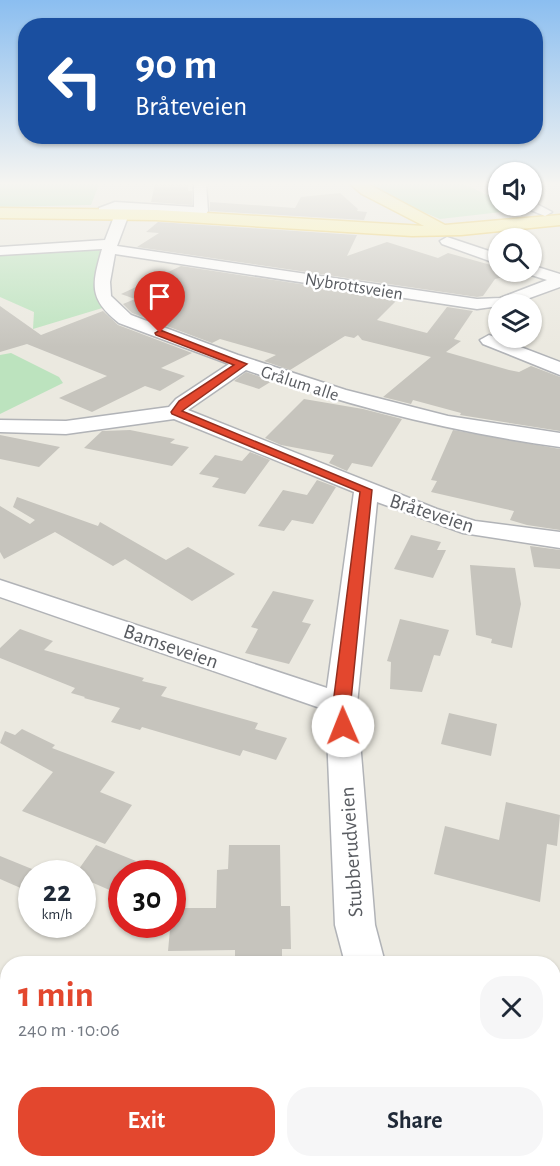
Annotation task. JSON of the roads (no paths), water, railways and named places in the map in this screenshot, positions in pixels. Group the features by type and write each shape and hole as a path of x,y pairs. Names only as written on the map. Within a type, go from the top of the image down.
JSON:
{"street":[{"name":"Grålum alle","path":"113,238 102,292 109,306 125,320 242,364 345,398 494,433 560,440"},
{"path":"450,238 488,254"},
{"name":"Nybrottsveien","path":"3,248 110,246 477,304 502,303 560,280"},
{"path":"542,274 560,280"},
{"path":"509,348 560,369"},
{"path":"0,426 31,430 87,428 176,412 183,403 242,364"},
{"name":"Bråteveien","path":"176,412 428,514 472,528 560,540"},
{"name":"Stubberudveien","path":"363,956 355,925 341,704 366,490"},
{"name":"Bamseveien","path":"0,588 341,704"}]}
